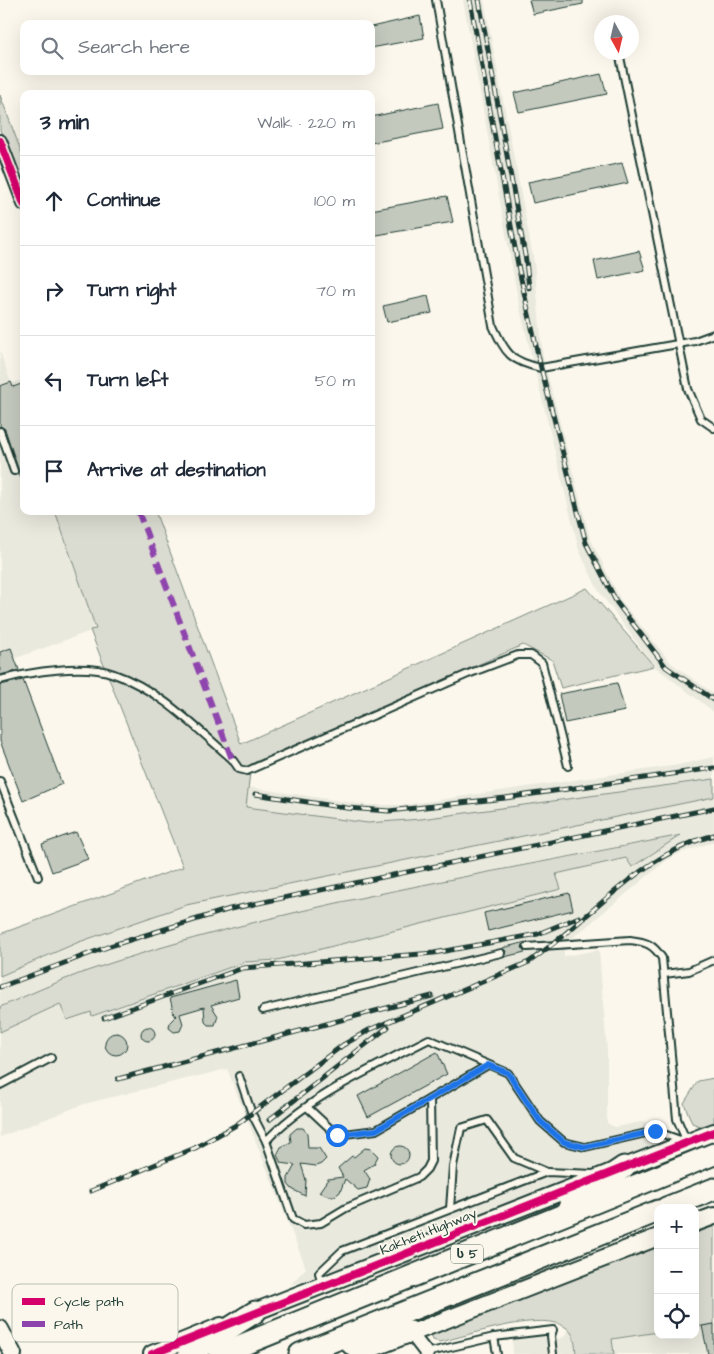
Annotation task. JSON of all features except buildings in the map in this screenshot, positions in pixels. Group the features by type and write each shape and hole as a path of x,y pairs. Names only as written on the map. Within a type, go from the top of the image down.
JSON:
{"highway":[{"name":"ს 5","path":"220,1354 714,1154"},
{"path":"531,1228 614,1171"},
{"path":"676,1204 714,1189"},
{"path":"686,1200 714,1198"},
{"name":"ს 5","path":"301,1354 654,1213"},
{"path":"189,1354 255,1312"},
{"path":"301,1354 410,1332"}],"street":[{"path":"0,140 20,193"},
{"name":"Kakheti Highway","path":"152,1354 714,1132"},
{"path":"699,1222 714,1216"},
{"path":"358,1354 410,1332 654,1239"},
{"path":"0,1329 13,1354"},
{"path":"410,1332 425,1353"}],"lane":[{"path":"436,0 493,326 502,346 518,363 541,368 678,345 714,334"},
{"path":"621,60 688,389 701,418 714,428"},
{"path":"0,431 3,448 14,471"},
{"path":"0,680 32,672 81,669 112,673 138,684 169,705 232,759 239,769 248,771 468,674 518,655 532,655 542,664 549,683 568,766"},
{"path":"0,781 38,877"},
{"path":"527,947 630,940 646,942 654,947 662,958 677,1119 687,1142"},
{"path":"263,1010 501,953"},
{"path":"664,974 689,971 714,960"},
{"path":"266,1141 281,1125 307,1107 359,1076 429,1039 508,1073 540,1121 564,1142 585,1147 655,1131 687,1142"},
{"path":"0,1085 51,1058"},
{"path":"307,1107 337,1135 376,1130 488,1065"},
{"path":"239,1076 252,1114 266,1141 293,1219 304,1225 321,1223 346,1208 419,1177 427,1169 431,1161 430,1099"},
{"path":"450,1209 453,1166 461,1128 487,1120 514,1158 547,1172"},
{"path":"323,1287 319,1273 342,1251 547,1172 614,1171"},
{"path":"425,1353 494,1337 553,1330 551,1336 553,1354"},
{"path":"494,1337 497,1354"}],"shaded area":[{"path":"463,0 484,0 534,262 543,357 590,538 621,601 671,663 714,694 714,712 654,666 598,590 579,550 519,305"},
{"path":"0,95 20,148 20,182 0,130"},
{"path":"0,351 11,383 20,381 20,515 56,515 96,629 0,664"},
{"path":"56,515 156,515 241,744 587,588 654,666 561,688 552,660 523,645 251,764 246,807 368,823 421,819 714,779 714,797 186,905 79,942 0,976 0,934 183,867 90,630 96,629"},
{"path":"714,757 714,779 421,819 368,823 245,807 248,787 367,805 403,805 678,765"},
{"path":"714,797 714,842 680,853 667,860 564,945 564,956 599,950 607,1050 607,1123 615,1127 645,1121 655,1147 324,1277 291,1284 306,1268 227,1069 84,1104 0,1137 0,1032 60,1004 67,1020 91,1012 93,1016 245,962 277,960 560,889 556,874 626,858 632,867 679,835 496,870 83,973 0,1007 0,976 79,942 186,905"},
{"path":"681,835 632,867 626,858 556,874 561,889 277,960 245,962 92,1016 91,1012 67,1020 60,1004 0,1032 0,1007 84,972 157,949 305,910"},
{"path":"714,1078 714,1124 700,1126 692,1123 684,1103 698,1081"},
{"path":"714,1226 714,1324 699,1326 699,1249 699,1232"},
{"path":"654,1248 654,1333 612,1339 614,1354 576,1354 573,1337 568,1329 557,1323 543,1321 506,1325 440,1342 433,1340 431,1334 434,1329"},
{"path":"714,1324 714,1354 614,1354 612,1339 654,1333 654,1339 699,1339 699,1326"},
{"path":"568,1329 574,1337 576,1354 513,1354 512,1338 539,1335 560,1339 565,1336"}],"railway":[{"path":"470,0 519,270 541,368 586,543 617,603 666,667 714,700"},
{"path":"479,0 526,261 529,288"},
{"path":"255,794 347,808 389,811 505,798 714,768"},
{"path":"0,987 110,946 230,909 714,808"},
{"path":"91,1191 195,1148 236,1125 343,1045 369,1030 529,962 617,890 662,857 687,844 714,835"},
{"path":"104,1018 243,968 434,953 538,934 579,917"},
{"path":"118,1079 432,996"},
{"path":"269,1120 388,1027"}],"marked path":[{"path":"140,515 232,759"}],"cycle path":[{"path":"0,141 20,194"},
{"path":"152,1354 714,1132"}],"route":[{"path":"337,1135 376,1130 488,1065 508,1073 540,1121 564,1142 585,1147 655,1131"}]}
